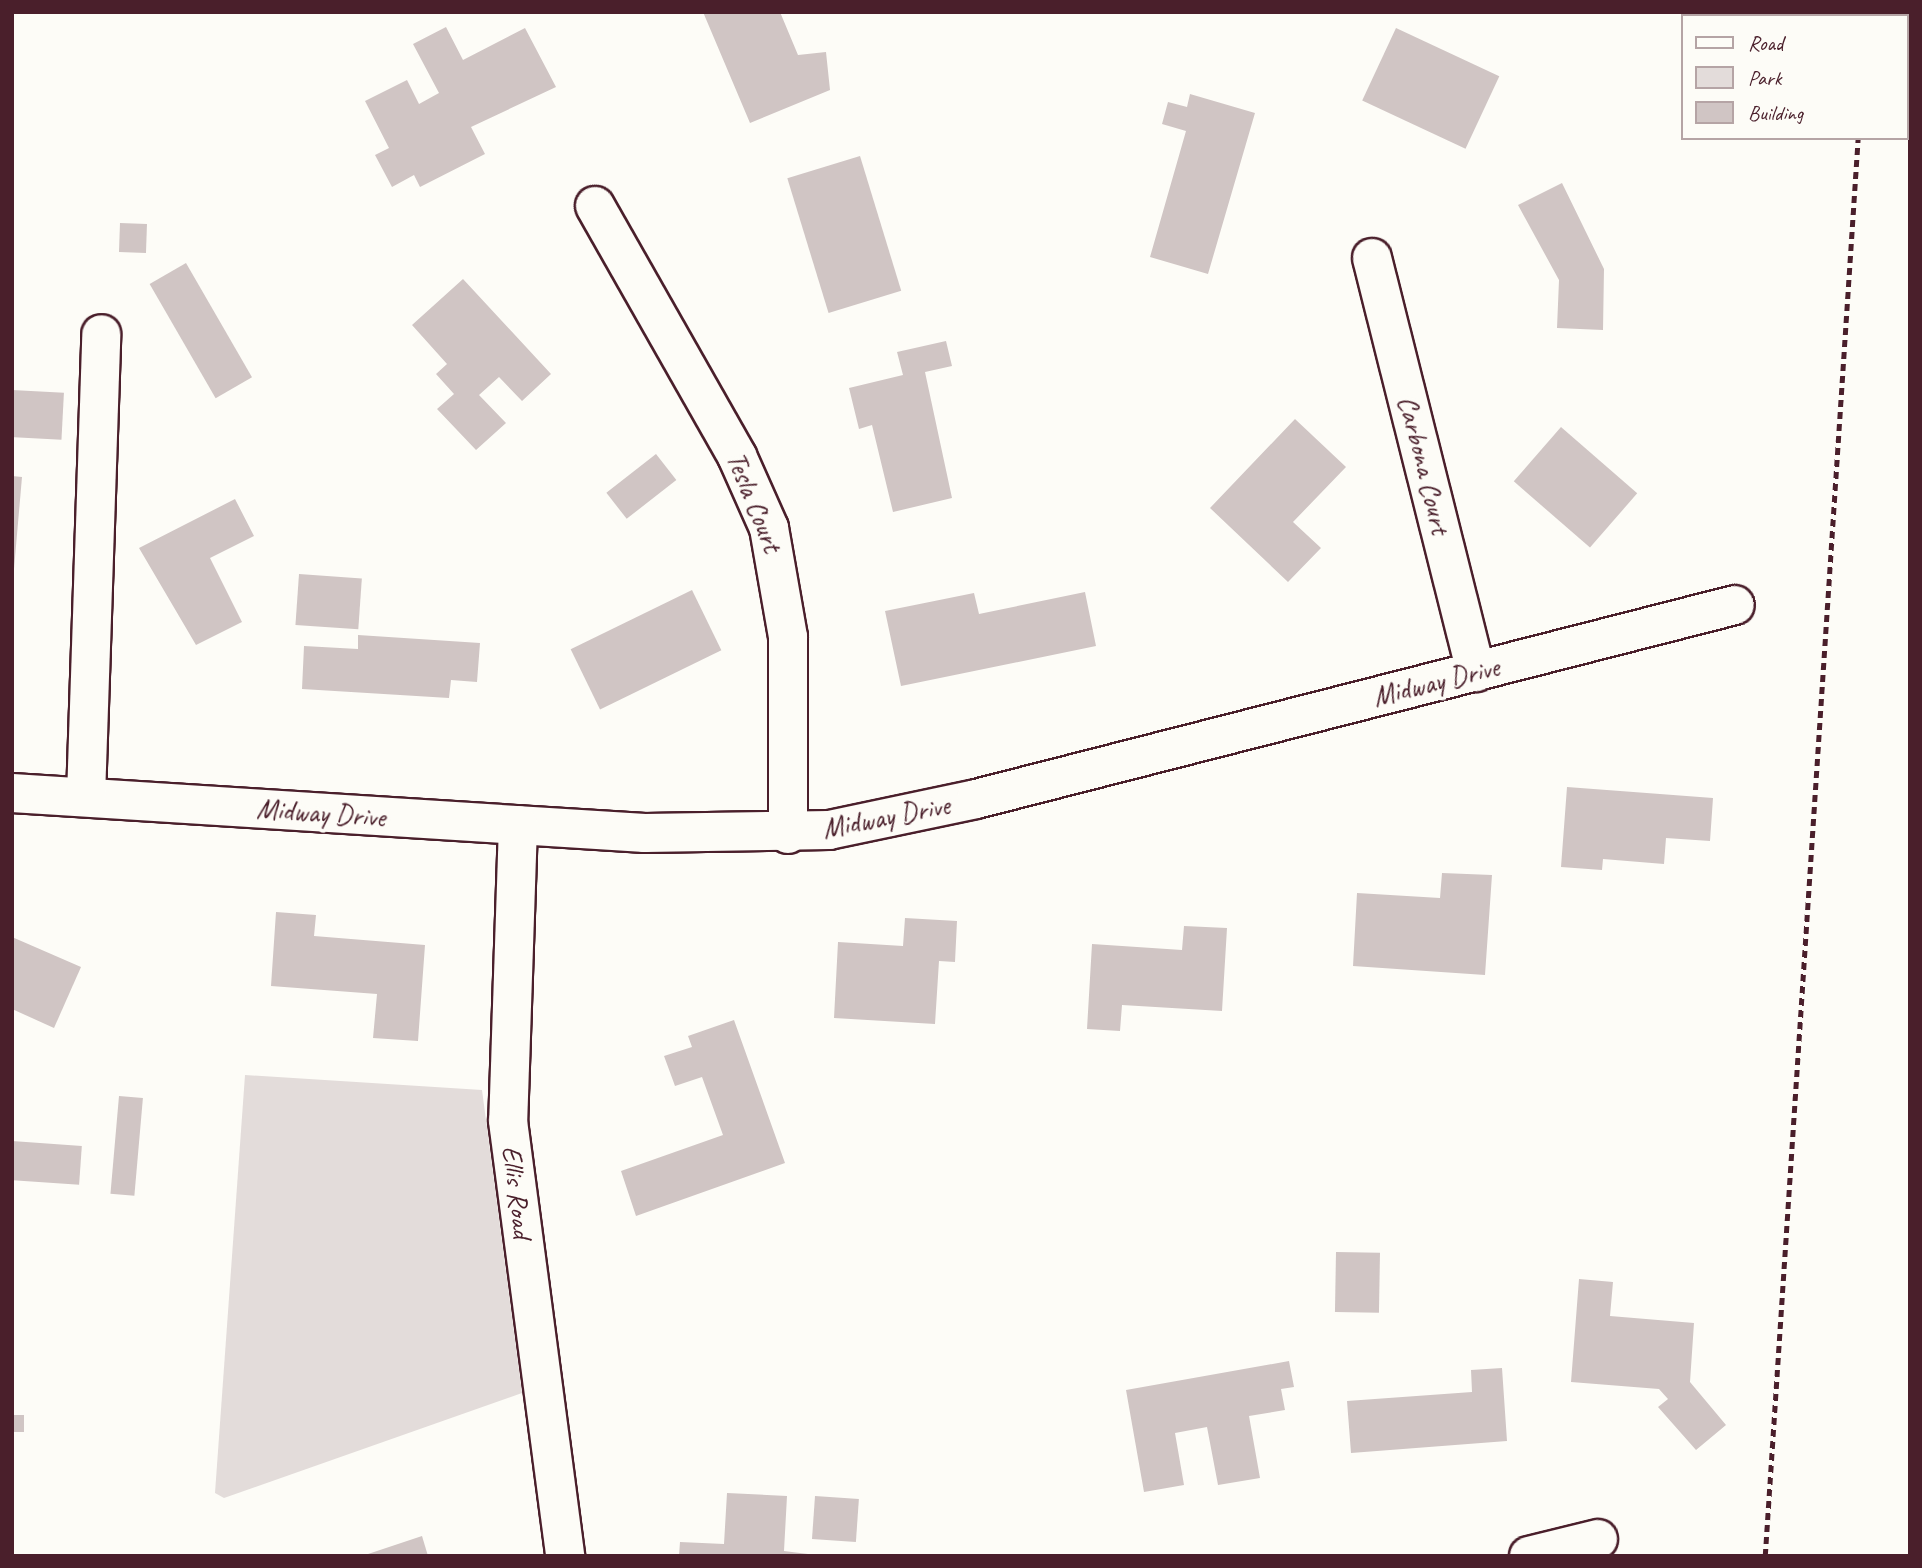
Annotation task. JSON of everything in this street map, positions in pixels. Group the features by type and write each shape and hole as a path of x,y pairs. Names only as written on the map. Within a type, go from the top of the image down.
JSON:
{"street":[{"name":"Tesla Court","path":"595,206 737,456 769,528 788,637 788,834"},
{"name":"Carbona Court","path":"1372,258 1476,672"},
{"path":"86,797 101,334"},
{"name":"Midway Drive","path":"12,793 518,825 788,834 915,814 1735,605"},
{"name":"Ellis Road","path":"518,825 506,1025 508,1121 565,1556"},
{"path":"1529,1556 1598,1539"}],"path":[{"path":"1765,1556 1858,140"}],"green space":[{"path":"245,1075 482,1090 522,1393 224,1498 215,1493"}],"building":[{"path":"703,12 780,12 798,55 826,52 830,90 750,123"},
{"path":"446,27 463,60 525,28 556,87 471,127 485,154 420,187 414,175 392,187 375,155 389,148 365,101 407,80 419,104 439,93 413,44"},
{"path":"1396,28 1499,76 1466,149 1362,101"},
{"path":"1190,94 1255,113 1208,274 1150,257 1186,131 1162,124 1168,102 1187,107"},
{"path":"860,156 901,291 829,313 787,178"},
{"path":"1562,183 1604,269 1603,330 1557,328 1559,280 1518,205"},
{"path":"120,223 147,224 146,253 119,252"},
{"path":"186,263 252,377 216,398 150,284"},
{"path":"463,279 551,374 522,401 499,377 479,395 506,423 476,450 437,409 454,394 436,374 447,364 412,325"},
{"path":"946,341 952,366 925,372 952,498 893,512 872,425 859,429 849,388 903,375 897,352"},
{"path":"12,390 64,393 61,440 12,437"},
{"path":"1295,419 1346,467 1293,522 1321,548 1288,582 1210,508"},
{"path":"1561,427 1637,493 1590,548 1514,481"},
{"path":"656,454 676,480 627,519 606,493"},
{"path":"12,476 22,477 14,569 12,569"},
{"path":"235,499 254,536 210,558 242,622 196,645 139,548"},
{"path":"299,574 362,578 358,629 295,625"},
{"path":"692,590 721,650 600,709 571,649"},
{"path":"1085,592 1096,646 901,686 885,611 974,593 979,614"},
{"path":"358,635 480,643 477,682 451,680 449,698 302,689 304,646 358,649"},
{"path":"1567,787 1713,798 1710,841 1666,838 1664,864 1603,859 1602,870 1561,867"},
{"path":"1442,873 1492,875 1485,975 1353,966 1357,893 1440,898"},
{"path":"276,912 316,915 314,936 425,945 418,1041 373,1038 377,994 271,986"},
{"path":"905,918 957,921 955,962 939,961 935,1024 834,1018 838,942 903,946"},
{"path":"1184,926 1227,928 1222,1011 1122,1005 1120,1031 1087,1029 1092,944 1182,950"},
{"path":"12,937 81,967 54,1028 12,1009"},
{"path":"734,1020 785,1163 636,1216 621,1171 723,1135 702,1077 675,1086 664,1056 692,1047 688,1036"},
{"path":"119,1096 143,1098 134,1196 110,1194"},
{"path":"12,1141 82,1146 79,1185 12,1180"},
{"path":"1336,1252 1380,1253 1379,1313 1335,1312"},
{"path":"1579,1279 1613,1282 1610,1316 1694,1323 1690,1382 1726,1425 1696,1450 1658,1407 1668,1399 1659,1389 1571,1382"},
{"path":"1289,1361 1294,1387 1281,1389 1285,1410 1249,1416 1260,1478 1218,1485 1207,1427 1175,1433 1184,1485 1144,1492 1126,1390"},
{"path":"1502,1368 1507,1441 1351,1453 1347,1401 1472,1392 1471,1370"},
{"path":"12,1415 24,1415 24,1432 12,1432"},
{"path":"727,1493 787,1496 784,1551 824,1556 679,1556 680,1542 724,1544"},
{"path":"815,1496 859,1499 856,1542 812,1539"},
{"path":"422,1536 428,1556 365,1556 365,1555"}]}
